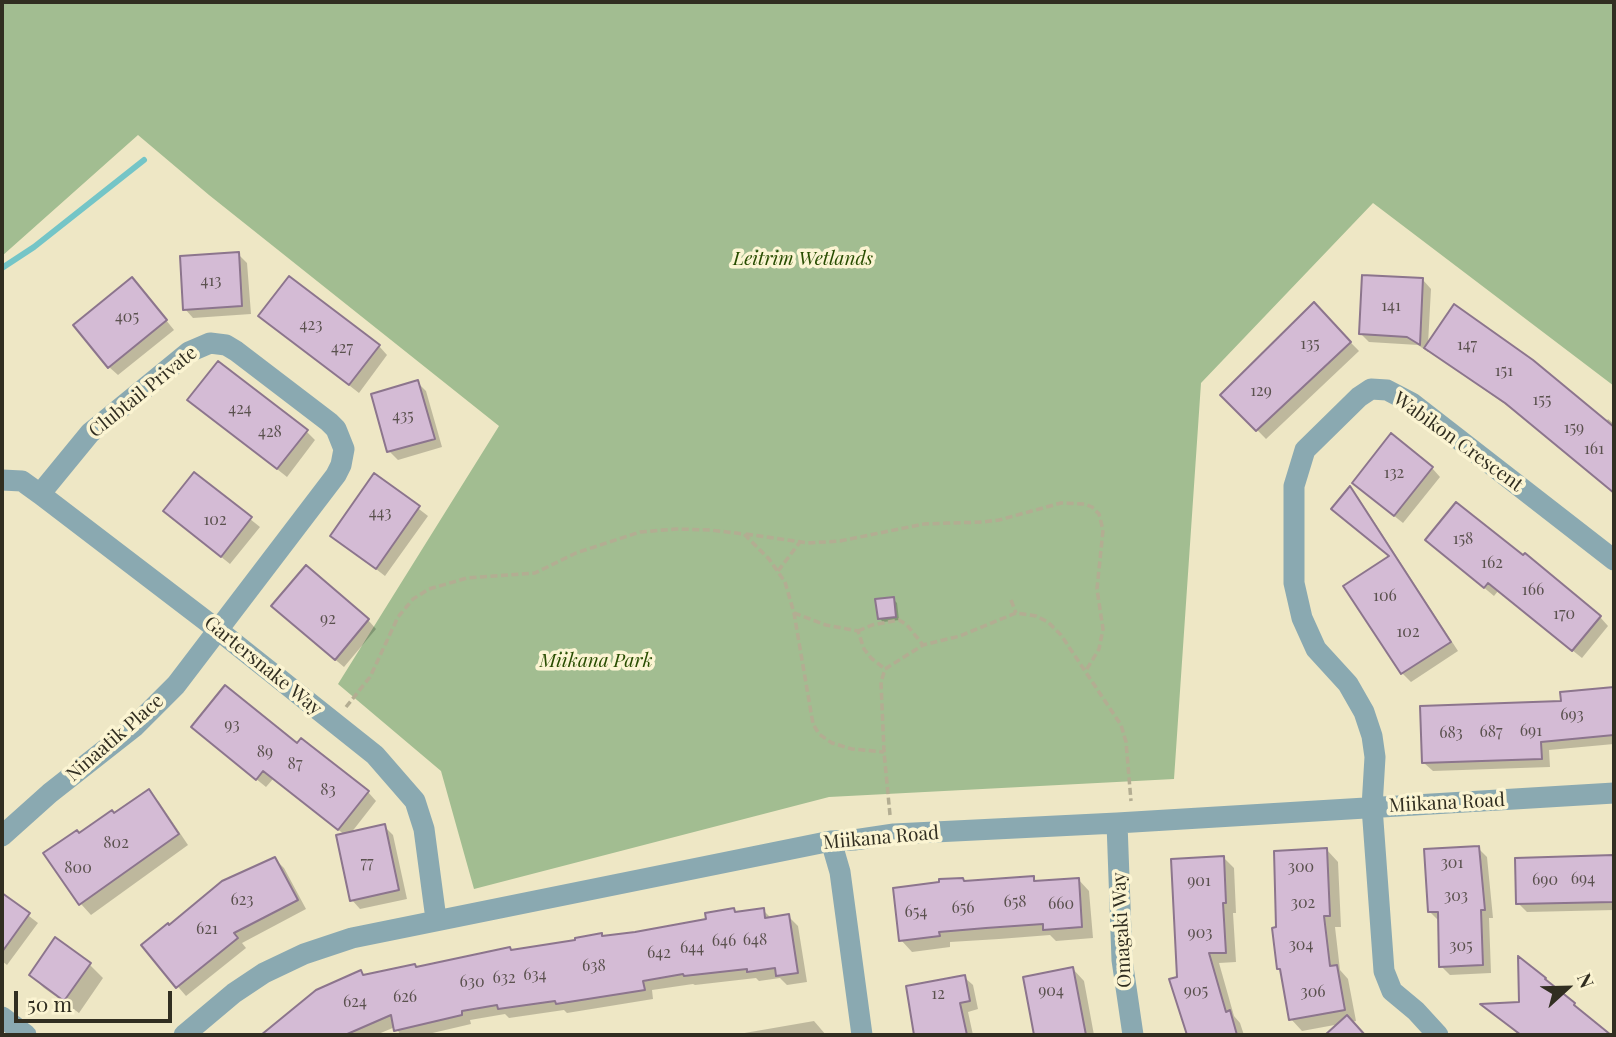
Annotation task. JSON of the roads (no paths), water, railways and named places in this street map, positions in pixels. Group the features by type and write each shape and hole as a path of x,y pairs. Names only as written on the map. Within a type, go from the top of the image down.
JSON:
{"street":[{"name":"Clubtail Private","path":"40,494 90,433 189,352 210,343 226,345 236,351 329,422 336,429 344,449 336,475 219,630"},
{"name":"Wabikon Crescent","path":"1372,807 1375,757 1364,712 1348,684 1316,649 1302,618 1294,583 1293,486 1305,450 1359,397 1371,390 1387,390 1412,403 1614,560"},
{"name":"Gartersnake Way","path":"2,480 22,481 40,494 219,630 375,755 415,801 424,829 436,919"},
{"name":"Ninaatik Place","path":"2,836 50,793 134,727 176,685 219,630"},
{"name":"Miikana Road","path":"184,1035 264,973 304,954 352,938 831,841 894,834 1126,823 1614,793"},
{"path":"1372,807 1384,971 1392,990 1438,1035"},
{"name":"Omagaki Way","path":"1126,823 1122,960 1133,1035"},
{"path":"831,841 840,872 862,1035"},
{"path":"2,1017 26,1035"}],"waterway":[{"path":"2,268 34,247 144,160"}],"park label":[{"name":"Leitrim Wetlands","path":"803,259"},
{"name":"Miikana Park","path":"596,661"}]}
